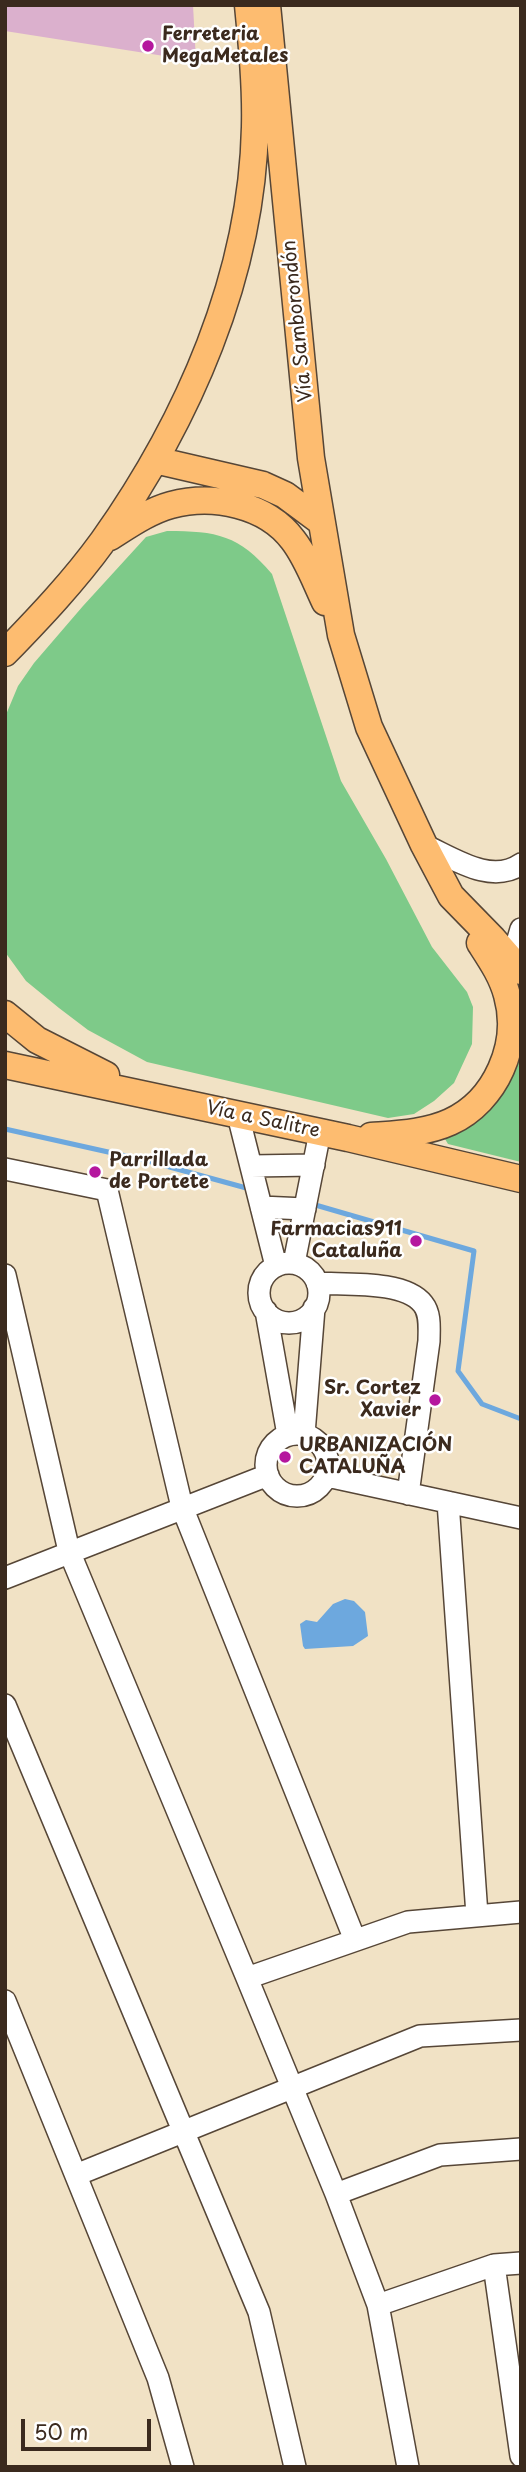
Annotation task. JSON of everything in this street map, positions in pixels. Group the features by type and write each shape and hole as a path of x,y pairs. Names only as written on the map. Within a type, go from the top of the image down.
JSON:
{"main road":[{"path":"5,653 61,593 102,542 155,460 208,350 224,303 244,222 255,128 253,53 248,5"},
{"name":"Vía Samborondón","path":"267,5 311,458 341,635"},
{"path":"155,460 263,485 285,495 320,521"},
{"path":"102,542 142,517 172,505 205,501 250,508 274,522 293,539 306,560 341,635 369,727 424,845 451,897 499,972 507,994 511,1016 510,1032 499,1074 484,1098 475,1107 447,1123 400,1133 348,1138"},
{"path":"451,897 516,966"},
{"path":"5,1014 30,1035 58,1052 160,1097"},
{"name":"Vía a Salitre","path":"5,1065 348,1138 521,1179"}],"street":[{"path":"424,845 484,871 509,871 521,864"},
{"path":"516,966 521,929"},
{"path":"238,1115 261,1207 285,1264"},
{"path":"285,1264 305,1209 320,1132"},
{"path":"251,1166 314,1164"},
{"path":"5,1169 107,1190 182,1507 355,1940"},
{"path":"261,1207 305,1209"},
{"path":"285,1264 309,1270 317,1283 319,1296 314,1308 296,1434 266,1311 260,1300 260,1286 266,1274 285,1264"},
{"path":"5,1275 69,1551 336,2194 378,2305 408,2467"},
{"path":"317,1283 393,1287 411,1294 423,1304 429,1320 429,1341 408,1493"},
{"path":"266,1311 277,1320 291,1323 304,1318 314,1308"},
{"path":"296,1434 316,1439 325,1449 329,1462 327,1476 322,1485 313,1493 303,1496 292,1496 273,1485 266,1466 272,1446 296,1434"},
{"path":"5,1577 268,1475"},
{"path":"327,1476 521,1518"},
{"path":"448,1502 477,1915"},
{"path":"5,1705 259,2312 295,2467"},
{"path":"247,1978 408,1922 521,1912"},
{"path":"5,2001 158,2378 183,2467"},
{"path":"76,2175 420,2036 521,2030"},
{"path":"336,2194 440,2155 521,2148"},
{"path":"378,2305 494,2265 521,2263"},
{"path":"494,2265 521,2456"}],"green space":[{"path":"167,531 200,532 226,538 249,551 272,574 341,781 432,947 467,992 473,1007 472,1044 454,1083 414,1114 388,1118 147,1062 88,1030 59,1008 26,981 5,952 5,717 18,686 34,663 83,606 146,537"},
{"path":"521,1023 521,1162 448,1144 445,1139 480,1117"}],"water":[{"path":"345,1599 354,1601 365,1612 368,1636 353,1646 305,1649 300,1624 306,1620 317,1622 333,1604"}],"building":[{"name":"Ferreteria MegaMetales","path":"5,5 193,5 196,61 5,31"}],"waterway":[{"path":"5,1129 144,1160 250,1189"},
{"path":"312,1204 474,1251 458,1371 482,1404 521,1419"}],"place":[{"name":"Ferreteria MegaMetales","path":"148,46"},
{"name":"Parrillada de Portete","path":"95,1172"},
{"name":"Farmacias911 Cataluña","path":"416,1241"},
{"name":"Sr. Cortez Xavier","path":"435,1400"},
{"name":"URBANIZACIÓN CATALUÑA","path":"285,1457"}]}
